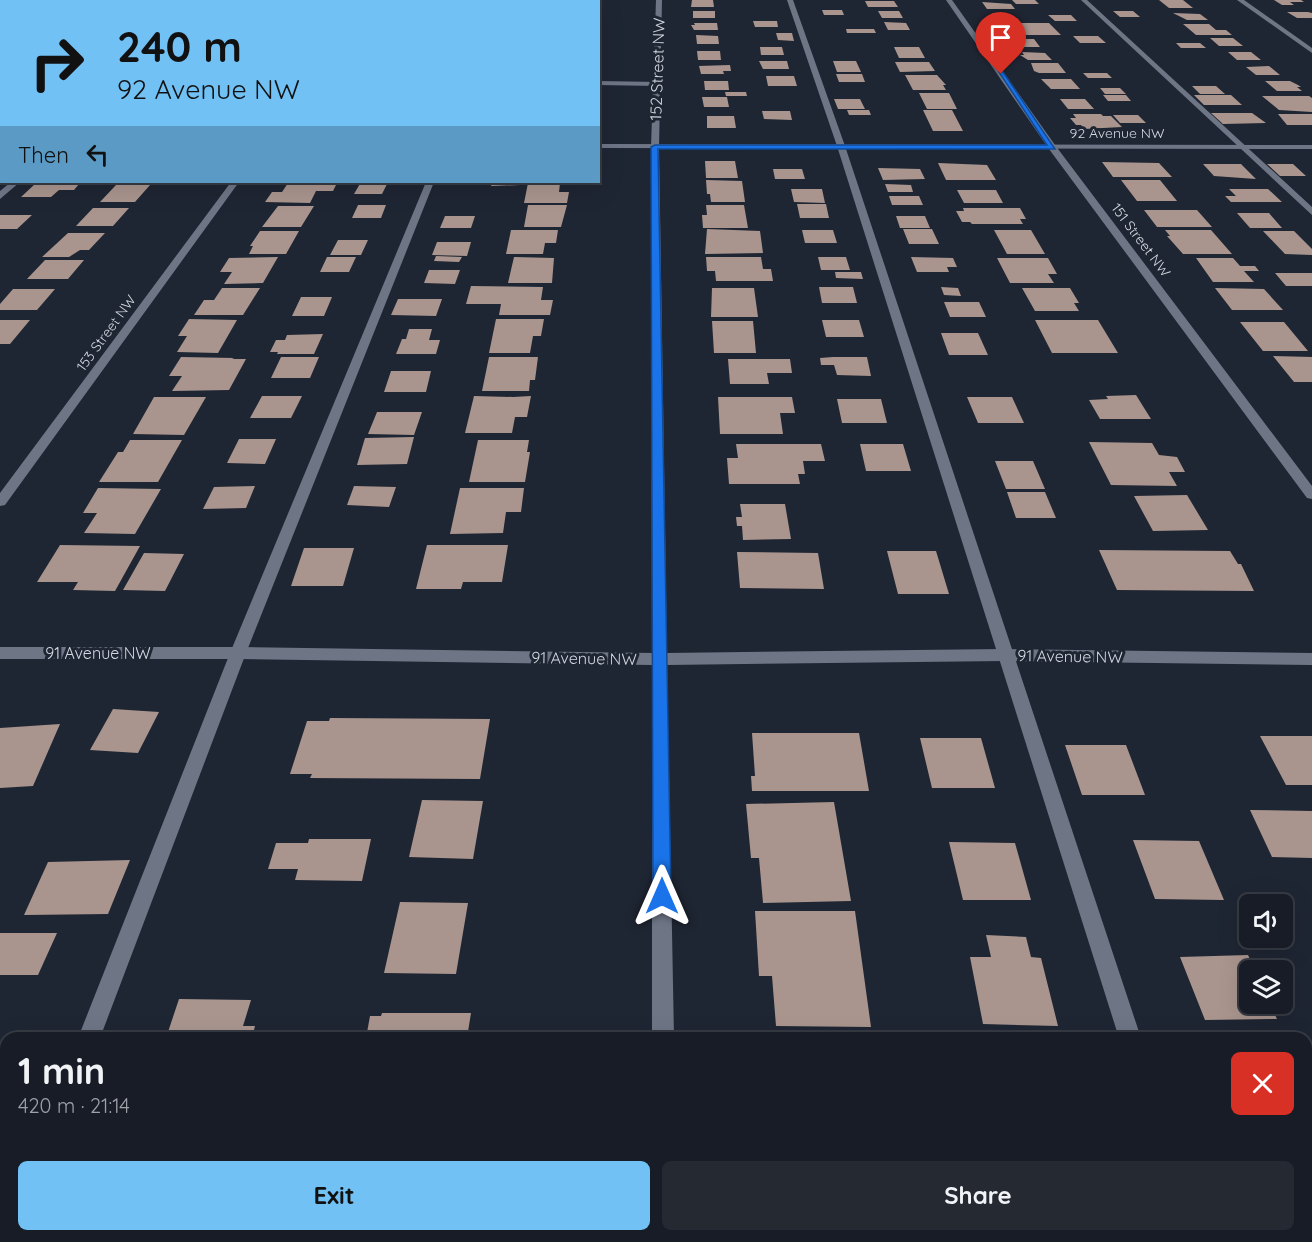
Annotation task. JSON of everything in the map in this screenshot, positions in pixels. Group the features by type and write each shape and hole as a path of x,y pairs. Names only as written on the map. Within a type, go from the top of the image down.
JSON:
{"street":[{"name":"152 Street NW","path":"659,0 655,147 663,1032"},
{"path":"790,0 842,146 1004,655 1128,1032"},
{"name":"151 Street NW","path":"950,0 1052,147 1312,495"},
{"path":"1084,0 1312,212"},
{"path":"1240,0 1312,51"},
{"path":"600,83 658,84"},
{"name":"92 Avenue NW","path":"600,146 1312,147"},
{"path":"0,196 15,183"},
{"name":"153 Street NW","path":"0,502 234,183"},
{"path":"91,1032 238,653 430,183"},
{"name":"91 Avenue NW","path":"0,653 238,653 660,659 1004,655 1312,659"}],"building":[{"path":"692,0 713,0 714,7 691,7"},
{"path":"1012,0 1035,0 1039,4 1016,4"},
{"path":"1159,0 1183,0 1193,8 1169,8"},
{"path":"1274,0 1304,2 1290,2 1294,5 1282,5"},
{"path":"865,1 894,1 898,7 868,7"},
{"path":"982,2 1011,4 1015,9 987,9"},
{"path":"822,10 842,10 844,15 824,15"},
{"path":"693,11 715,11 715,18 693,18"},
{"path":"878,11 899,11 903,18 882,18"},
{"path":"1113,11 1133,11 1140,17 1120,17"},
{"path":"1287,12 1308,12 1312,13 1312,18 1297,18"},
{"path":"992,13 1010,14 1016,20 997,20"},
{"path":"1173,13 1200,14 1208,20 1187,20"},
{"path":"1048,15 1071,15 1077,21 1055,21"},
{"path":"753,21 777,21 778,27 755,27"},
{"path":"884,22 906,23 910,30 888,30"},
{"path":"694,23 717,23 718,30 694,30 691,25 695,25"},
{"path":"998,23 1049,23 1061,35 1006,35"},
{"path":"1183,24 1209,24 1216,30 1226,30 1232,35 1196,35"},
{"path":"846,29 874,29 876,33 847,33"},
{"path":"776,33 792,33 794,41 778,40"},
{"path":"696,35 718,36 719,44 697,44"},
{"path":"1073,36 1098,36 1106,43 1080,43"},
{"path":"1210,38 1233,38 1243,46 1219,46"},
{"path":"1012,39 1034,39 1040,47 1018,47"},
{"path":"1176,43 1200,43 1206,48 1181,48"},
{"path":"760,47 782,47 784,55 761,55"},
{"path":"894,47 919,47 925,58 899,58"},
{"path":"697,51 720,51 721,60 698,60"},
{"path":"1022,52 1045,53 1052,60 1028,60 1020,55 1024,55"},
{"path":"1228,52 1251,52 1261,60 1237,60"},
{"path":"759,61 787,61 789,69 763,69"},
{"path":"833,61 856,61 861,72 837,72"},
{"path":"895,62 929,62 935,71 900,72"},
{"path":"1031,63 1058,63 1066,73 1039,73 1034,71"},
{"path":"730,65 731,71 723,71 724,74 701,74 699,66"},
{"path":"1269,66 1280,75 1256,75 1246,67"},
{"path":"1083,73 1107,73 1112,78 1088,78"},
{"path":"836,74 862,74 865,82 839,82"},
{"path":"905,75 937,75 946,85 943,85 946,90 913,90"},
{"path":"766,76 794,76 797,86 768,86"},
{"path":"1041,79 1071,79 1080,89 1051,89"},
{"path":"704,81 728,81 729,90 705,90"},
{"path":"1265,81 1290,81 1301,87 1297,87 1302,91 1277,91"},
{"path":"1192,86 1216,86 1225,94 1200,94"},
{"path":"1100,88 1120,88 1126,94 1105,94"},
{"path":"725,92 746,92 747,96 726,96"},
{"path":"919,93 949,93 957,109 927,109"},
{"path":"1103,95 1126,95 1131,101 1108,101"},
{"path":"1194,95 1231,95 1242,105 1204,105"},
{"path":"1262,96 1309,96 1312,98 1312,112 1279,110"},
{"path":"702,97 727,97 729,107 704,107"},
{"path":"834,99 860,99 865,109 838,109"},
{"path":"1060,99 1085,99 1094,109 1068,109"},
{"path":"847,110 869,110 871,115 849,115"},
{"path":"923,110 952,110 963,131 933,131"},
{"path":"762,111 790,111 792,120 764,119"},
{"path":"1211,113 1252,113 1266,123 1223,124"},
{"path":"1073,114 1111,116 1122,127 1084,129 1070,118 1076,118"},
{"path":"1278,114 1312,114 1312,125 1287,125"},
{"path":"1113,115 1138,115 1146,123 1120,123"},
{"path":"707,116 734,116 736,128 707,128"},
{"path":"705,161 735,161 738,178 706,178"},
{"path":"1102,162 1159,163 1172,177 1113,177"},
{"path":"938,163 987,165 996,180 946,180"},
{"path":"1203,164 1241,164 1256,179 1214,176"},
{"path":"1267,164 1293,164 1306,176 1280,176"},
{"path":"878,168 920,169 925,179 883,180"},
{"path":"773,169 802,169 805,179 775,179"},
{"path":"706,180 742,181 745,202 711,202 710,194 707,194"},
{"path":"1121,180 1160,180 1177,201 1137,201"},
{"path":"288,183 337,183 333,191 316,191 310,203 265,202 272,192 282,192"},
{"path":"360,183 388,183 382,194 354,194"},
{"path":"492,183 521,183 520,185 491,186"},
{"path":"528,183 560,183 559,192 569,192 567,203 524,203"},
{"path":"35,184 79,184 74,190 59,190 51,197 21,197"},
{"path":"885,184 911,185 913,192 888,192"},
{"path":"116,185 150,185 135,202 100,202"},
{"path":"791,189 822,189 825,203 794,202"},
{"path":"1229,189 1268,189 1282,202 1231,202 1225,196 1236,196"},
{"path":"957,190 996,190 1003,203 964,203"},
{"path":"889,196 919,196 923,205 892,205"},
{"path":"797,204 826,204 829,218 800,218"},
{"path":"358,205 386,205 381,218 352,218"},
{"path":"528,205 567,205 561,227 524,227"},
{"path":"706,205 744,205 748,228 703,228 702,215 707,215"},
{"path":"278,206 314,206 301,227 262,227"},
{"path":"93,208 129,208 113,226 76,226"},
{"path":"963,208 1020,208 1026,219 1020,219 1023,224 972,224 962,222 956,211 964,211"},
{"path":"1144,210 1197,210 1212,227 1157,227"},
{"path":"1237,213 1269,213 1282,228 1250,228"},
{"path":"0,215 32,215 17,229 0,229"},
{"path":"445,216 475,216 471,228 440,228"},
{"path":"896,216 925,216 930,228 900,228"},
{"path":"707,229 760,231 763,253 705,254"},
{"path":"903,229 932,229 939,244 909,244"},
{"path":"511,230 558,230 556,243 545,243 543,254 506,254"},
{"path":"802,230 833,230 837,243 805,243"},
{"path":"994,230 1031,230 1045,254 1007,254"},
{"path":"1165,230 1211,230 1232,254 1183,254 1167,236 1170,236"},
{"path":"260,231 299,231 286,254 249,254 253,246 250,246"},
{"path":"1263,231 1294,231 1312,249 1312,255 1285,254"},
{"path":"68,233 105,233 89,250 80,250 69,257 42,257"},
{"path":"338,240 368,240 361,255 330,255"},
{"path":"437,242 471,242 467,256 432,255"},
{"path":"436,256 462,257 459,262 434,261"},
{"path":"278,257 263,283 224,284 232,272 220,272 229,258"},
{"path":"327,257 356,257 349,272 320,272"},
{"path":"514,257 554,258 552,283 508,283"},
{"path":"706,257 761,257 763,269 771,269 773,281 716,281 715,271 707,271"},
{"path":"818,257 846,257 850,270 821,270"},
{"path":"911,257 953,258 957,267 947,267 949,272 917,272"},
{"path":"997,258 1048,258 1057,274 1048,274 1054,283 1010,283"},
{"path":"1196,258 1233,258 1240,266 1255,266 1259,271 1244,271 1254,282 1213,282"},
{"path":"45,260 84,260 68,279 27,279"},
{"path":"429,270 460,270 455,284 424,283"},
{"path":"835,272 861,272 863,279 836,278"},
{"path":"1275,273 1312,273 1312,286 1286,286"},
{"path":"471,286 543,287 541,300 553,300 550,315 499,315 501,304 466,304"},
{"path":"819,287 853,287 857,303 822,303"},
{"path":"941,287 958,288 961,296 944,295"},
{"path":"222,288 260,288 243,315 194,315 204,300 214,300"},
{"path":"712,288 754,288 758,317 711,317"},
{"path":"1022,288 1070,288 1079,303 1074,303 1079,311 1035,311"},
{"path":"1215,288 1264,289 1283,310 1232,310"},
{"path":"13,289 55,289 37,310 0,310 0,304"},
{"path":"301,297 332,297 324,316 292,316"},
{"path":"398,299 442,299 436,316 391,315"},
{"path":"944,302 979,302 986,317 950,317"},
{"path":"189,319 237,320 218,353 177,352 187,336 178,336"},
{"path":"496,319 544,319 541,336 533,336 530,353 489,353"},
{"path":"0,320 30,320 10,344 0,344"},
{"path":"822,320 859,320 864,337 826,337"},
{"path":"1035,320 1098,320 1118,353 1052,353"},
{"path":"712,321 753,321 756,353 714,353"},
{"path":"1240,322 1284,322 1308,351 1263,351"},
{"path":"409,329 432,329 429,340 440,340 436,354 396,354 402,339 406,339"},
{"path":"941,333 978,333 988,355 949,355"},
{"path":"323,334 314,354 270,352 276,340 285,340 287,335"},
{"path":"1273,356 1312,357 1312,382 1294,382"},
{"path":"181,357 246,359 229,390 172,391 182,376 169,376"},
{"path":"281,357 319,357 310,378 271,378"},
{"path":"489,357 538,357 535,380 530,380 529,391 482,391"},
{"path":"867,357 871,376 837,375 834,365 821,365 820,358"},
{"path":"728,359 790,359 792,373 767,373 769,384 730,384"},
{"path":"391,371 431,371 426,392 384,392"},
{"path":"1136,395 1151,419 1100,419 1089,400 1108,399 1106,396"},
{"path":"262,396 302,396 291,418 250,418"},
{"path":"474,396 531,396 527,417 515,417 512,433 465,433"},
{"path":"154,397 206,397 184,435 133,434"},
{"path":"718,397 792,397 795,413 780,413 783,434 720,434"},
{"path":"967,397 1012,397 1024,423 978,423"},
{"path":"837,399 881,399 887,423 842,423"},
{"path":"377,412 422,412 414,435 368,434"},
{"path":"414,437 407,464 357,465 365,438"},
{"path":"239,439 276,439 265,464 227,463"},
{"path":"130,440 182,440 158,482 99,482 118,452 123,452"},
{"path":"478,440 529,440 527,452 530,452 525,482 469,482"},
{"path":"1089,442 1152,443 1159,455 1177,457 1185,472 1169,472 1177,486 1111,485"},
{"path":"736,444 821,444 825,461 803,461 805,474 798,474 800,484 729,484 727,458 738,458"},
{"path":"860,444 903,444 911,471 866,471"},
{"path":"995,461 1033,461 1045,489 1006,489"},
{"path":"255,486 246,508 203,509 214,487"},
{"path":"354,486 396,487 389,507 347,505"},
{"path":"98,488 161,489 135,534 84,533 97,513 83,513"},
{"path":"460,488 524,488 521,512 506,512 503,533 450,534"},
{"path":"1007,492 1045,492 1056,518 1016,518"},
{"path":"1187,495 1208,530 1153,531 1134,496"},
{"path":"740,504 785,504 791,539 743,540 742,526 737,526 736,517 742,517"},
{"path":"60,545 140,546 115,591 73,590 78,582 37,582"},
{"path":"427,545 508,545 502,582 463,582 461,589 416,589"},
{"path":"304,548 354,548 343,586 291,586"},
{"path":"1099,550 1230,551 1238,564 1241,564 1254,591 1117,590"},
{"path":"887,551 936,551 949,594 898,594"},
{"path":"737,552 818,553 824,589 740,588"},
{"path":"144,553 184,554 165,591 123,590"},
{"path":"113,709 159,712 138,753 90,750"},
{"path":"330,718 490,719 480,779 310,778 312,774 290,774 307,721 329,721"},
{"path":"60,724 33,786 0,788 0,728"},
{"path":"752,733 859,733 869,791 752,791 751,776 755,776"},
{"path":"1260,736 1312,736 1312,785 1286,785"},
{"path":"920,738 981,738 995,788 932,788"},
{"path":"1065,745 1126,745 1145,795 1082,795"},
{"path":"422,800 483,801 473,859 409,857"},
{"path":"834,802 851,901 763,903 759,858 751,858 746,804"},
{"path":"1250,810 1312,811 1312,858 1272,857"},
{"path":"309,839 371,839 362,881 295,880 298,869 268,869 276,843 308,843"},
{"path":"1133,840 1199,841 1224,900 1155,899"},
{"path":"949,842 1015,843 1031,900 963,900"},
{"path":"130,860 108,914 24,915 48,862"},
{"path":"400,902 468,903 456,974 384,973"},
{"path":"755,911 855,911 871,1027 776,1026 772,976 759,976"},
{"path":"0,933 57,933 38,975 0,975"},
{"path":"986,935 1026,937 1031,957 1041,958 1058,1026 983,1024 970,957 991,957"},
{"path":"1248,955 1250,960 1239,960 1239,1014 1275,1014 1277,1019 1205,1020 1180,957"},
{"path":"179,999 251,1000 243,1026 255,1026 254,1032 168,1032"},
{"path":"382,1013 471,1013 468,1032 367,1032 370,1016 381,1016"}],"route":[{"path":"662,896 655,147 1052,147 1001,74"}]}
